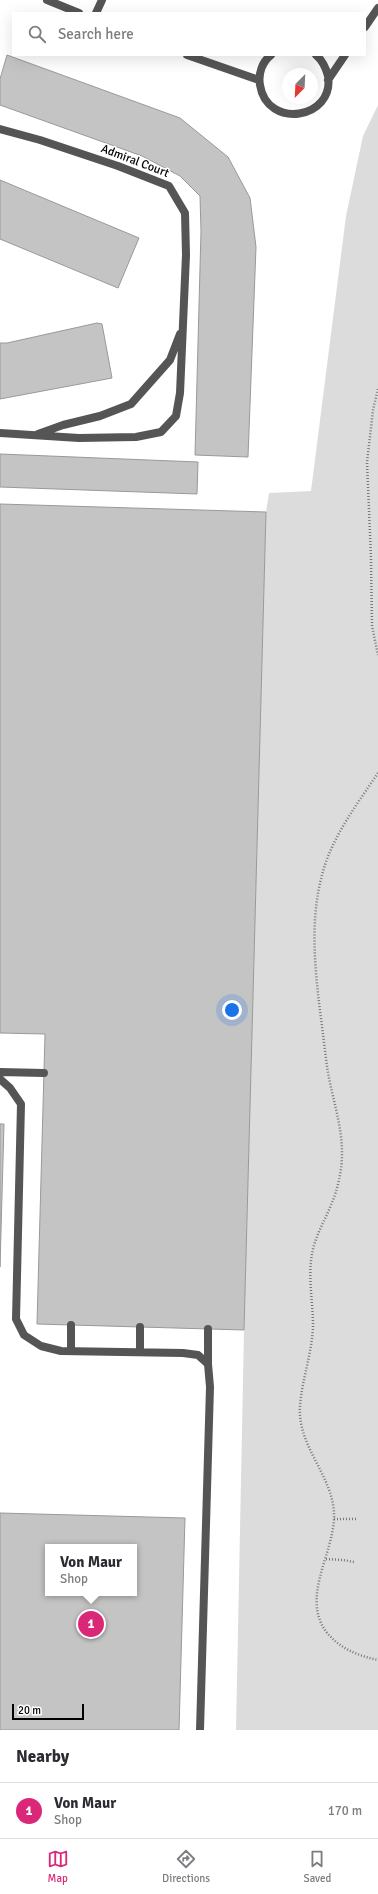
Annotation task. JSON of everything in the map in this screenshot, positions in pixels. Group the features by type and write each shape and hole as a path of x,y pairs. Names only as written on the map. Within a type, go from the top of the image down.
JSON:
{"street":[{"path":"46,0 76,12"},
{"path":"96,12 102,0"},
{"path":"366,25 378,8"},
{"path":"190,56 259,80"},
{"path":"270,56 261,68 259,80 261,90 270,104 283,113 294,115 304,113 318,104 327,90 328,80 326,68 317,56"},
{"path":"328,80 344,56"},
{"name":"Admiral Court","path":"0,129 40,140 111,164 169,186 185,213 186,255 180,393 176,416 161,432 136,437 79,438 0,433"},
{"name":"Admiral Court","path":"36,435 63,425 100,416 131,404 170,360 183,328"},
{"path":"0,1072 44,1072"},
{"path":"0,1079 10,1088 21,1104 16,1319 24,1335 41,1346 61,1351 183,1353 198,1355 208,1364"},
{"path":"71,1325 71,1351"},
{"path":"140,1328 140,1352"},
{"path":"200,1730 210,1387 208,1364 208,1329"}],"path":[{"path":"378,389 373,410 367,462 372,558 372,626 378,655"},
{"path":"378,773 347,819 336,839 322,876 314,919 316,984 328,1074 341,1137 342,1154 341,1168 333,1201 317,1235 312,1252 310,1284 312,1326 311,1343 300,1408 301,1424 307,1444 329,1486 333,1504 334,1520 326,1559 316,1595 316,1607 319,1620 337,1644 350,1652 378,1660"},
{"path":"334,1520 358,1519"},
{"path":"326,1559 354,1562"}],"shaded area":[{"path":"378,105 378,1730 236,1730 244,1330 266,512 269,493 311,491 346,216 363,136"}],"building":[{"path":"7,55 180,118 228,157 250,198 256,247 248,457 195,455 201,231 200,196 180,176 142,156 0,105 0,79"},
{"path":"0,180 139,238 118,288 0,239"},
{"path":"97,323 102,324 112,378 0,399 0,343 7,343"},
{"path":"0,454 198,462 197,494 0,487"},
{"path":"0,504 266,512 244,1330 37,1324 45,1034 0,1033"},
{"path":"0,1124 4,1124 0,1267"},
{"path":"0,1513 185,1518 179,1730 0,1730"}],"place":[{"name":"Von Maur","path":"91,1624"}]}
